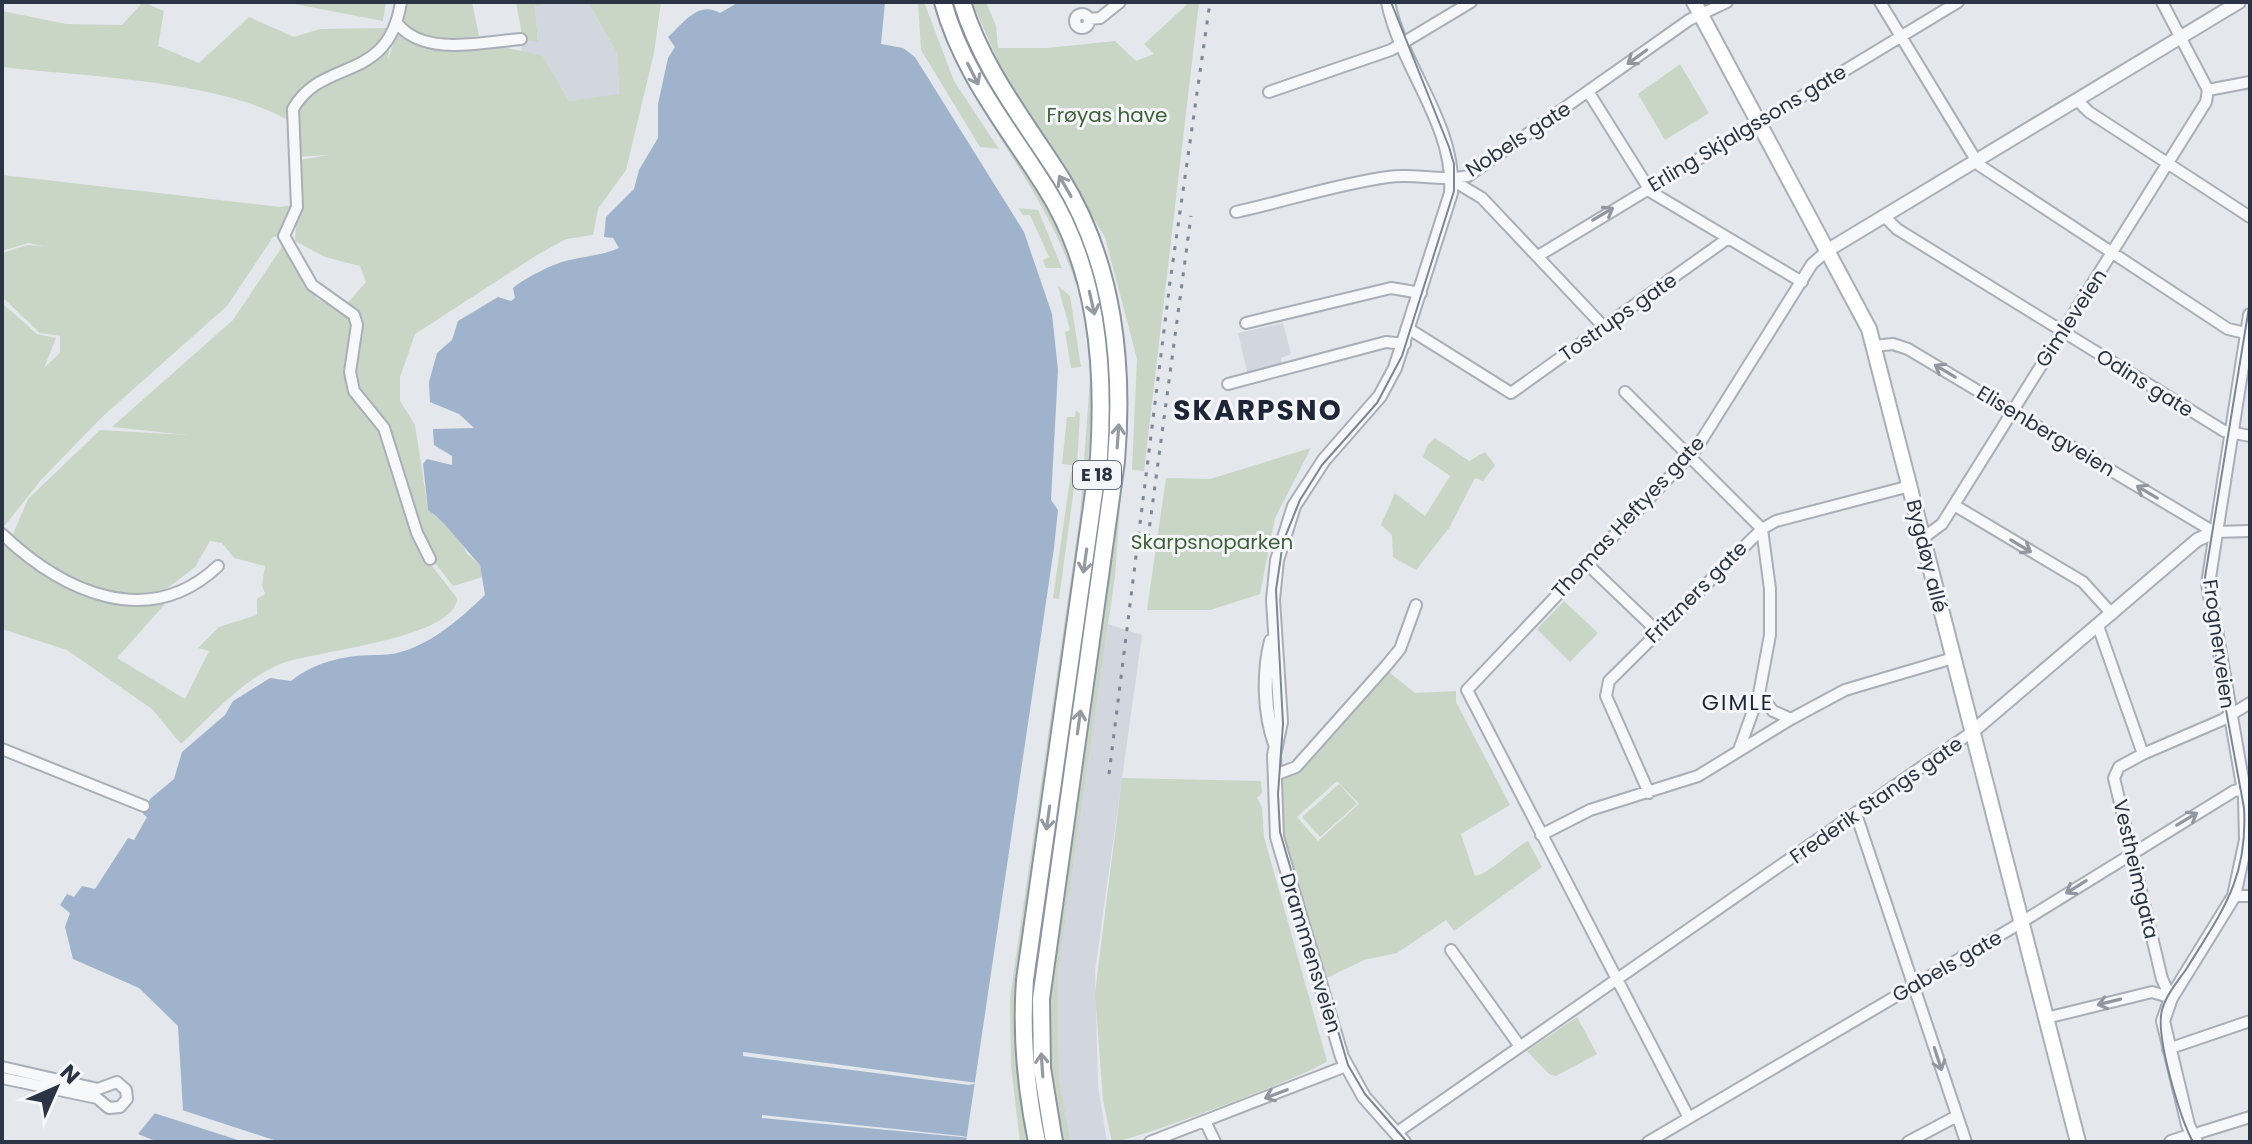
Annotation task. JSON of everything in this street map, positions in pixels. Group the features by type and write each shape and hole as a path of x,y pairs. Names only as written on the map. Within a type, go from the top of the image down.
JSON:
{"highway":[{"name":"E 18","path":"943,2 973,75 1047,190 1074,243 1094,313 1099,353 1102,401 1099,457 1025,980 1022,1020 1037,1142"},
{"name":"E 18","path":"962,2 990,69 1063,181 1092,238 1106,280 1117,352 1120,402 1116,461 1041,999 1042,1068 1054,1142"}],"main road":[{"name":"Bygdøy allé","path":"1697,7 1867,324 2078,1142"}],"street":[{"path":"401,2 398,24 385,46 371,59 313,87 298,99 292,119 297,207 284,236 312,285 354,315 357,325 350,372 354,391 384,428 417,533 430,559"},
{"path":"1089,19 1100,18 1120,2"},
{"name":"Drammensveien","path":"1388,2 1445,146 1452,180 1405,344 1380,396 1324,460 1294,506 1277,560 1274,630 1266,666 1269,726 1275,744 1276,826 1282,855 1346,1066 1364,1097 1400,1138"},
{"path":"1269,92 1391,50 1471,2"},
{"name":"Nobels gate","path":"1236,212 1388,177 1421,175 1452,180 1481,169 1589,93 1697,7 1727,2"},
{"path":"1880,2 1974,160 2228,329 2248,334"},
{"name":"Erling Skjalgssons gate","path":"1538,256 1958,2"},
{"path":"2162,2 2208,90 2250,82"},
{"name":"Thomas Heftyes gate","path":"1689,1118 1467,690 1690,455 1815,260 2237,2"},
{"path":"398,24 417,39 444,44 521,39"},
{"name":"Gimleveien","path":"1923,538 1937,530 1954,505 2061,331 2113,254 2206,102 2208,90"},
{"path":"1589,93 1646,188 1802,282"},
{"path":"2077,100 2250,217"},
{"path":"1452,180 1482,198 1604,327"},
{"name":"Odins gate","path":"1884,216 1897,229 2061,331 2231,433 2250,436"},
{"name":"Tostrups gate","path":"1409,329 1507,391 1514,391 1727,239"},
{"path":"1246,323 1391,288 1421,293"},
{"name":"Frognerveien","path":"2194,1139 2163,1021 2171,998 2234,896 2246,840 2246,794 2208,593 2214,532 2250,315"},
{"path":"1228,384 1386,342 1405,344"},
{"name":"Elisenbergveien","path":"1874,346 1902,346 2214,532"},
{"path":"1625,392 1762,529 1770,621 1759,694 1739,750"},
{"name":"Fritzners gate","path":"1649,793 1605,691 1609,681 1762,529 1776,521 1910,486"},
{"path":"1954,505 2083,582 2112,614"},
{"path":"2214,532 2250,531"},
{"name":"Frederik Stangs gate","path":"1400,1138 1519,1045 1972,732 2197,540 2214,532"},
{"path":"2,534 47,573 94,594 136,601 184,591 200,583 218,566"},
{"path":"1587,564 1657,631"},
{"path":"1275,775 1296,767 1386,666 1400,649 1416,605"},
{"path":"2098,626 2143,754 2230,716 2250,703"},
{"path":"1541,835 1590,810 1698,776 1845,690 1953,658"},
{"path":"1759,694 1773,711 1791,719"},
{"path":"2,749 144,806"},
{"name":"Vestheimgata","path":"2143,754 2122,764 2115,774 2162,979 2171,998"},
{"name":"Gabels gate","path":"1648,1142 2021,922 2131,853 2246,794"},
{"path":"1856,814 1966,1142"},
{"path":"2234,896 2250,896"},
{"path":"1451,950 1519,1045"},
{"path":"2046,1018 2152,992 2171,998"},
{"path":"2168,1049 2250,1021"},
{"path":"1150,1142 1346,1066"},
{"path":"6,1074 98,1089 117,1082 126,1090 127,1099 120,1107 109,1108 97,1098 6,1074"},
{"path":"1908,1142 1957,1116"},
{"path":"2171,1142 2194,1139 2250,1117"},
{"path":"1205,1121 1215,1142"}],"shaded area":[{"path":"588,2 617,53 619,95 569,101 543,56 521,52 523,40 538,41 535,5"},
{"path":"1283,323 1291,354 1281,358 1282,366 1248,375 1238,333"},
{"path":"1108,624 1142,635 1095,971 1098,1086 1107,1142 1071,1142 1059,1079 1058,972"}],"green space":[{"path":"143,2 164,11 158,46 199,63 249,17 294,37 320,29 386,28 391,33 388,60 397,32 431,45 502,47 543,56 569,101 619,94 617,53 588,2 661,2 654,53 626,170 598,209 593,235 566,239 537,255 415,334 400,377 400,401 415,425 428,510 459,537 467,554 480,565 483,577 453,586 431,558 428,561 457,598 451,612 410,633 300,658 269,669 229,698 181,744 152,709 67,650 2,629 2,546 13,534 28,499 100,430 188,435 112,427 233,320 284,244 317,299 343,308 366,282 360,266 325,257 295,241 300,160 328,155 296,157 295,124 266,109 194,89 2,67 2,11 66,24 122,25","holes":["210,541 222,543 234,558 265,566 262,585 265,594 257,599 257,615 219,627 198,648 209,651 185,699 117,658 164,605 165,590 195,567"]},
{"path":"284,2 386,2 383,21"},
{"path":"409,2 472,2 479,36 447,38 419,33 401,21"},
{"path":"516,2 548,2 535,6 538,42 523,40"},
{"path":"918,2 924,2 954,81 999,149 980,147 921,50"},
{"path":"932,2 975,95 946,40"},
{"name":"Frøyas have","path":"972,2 986,2 996,26 998,48 1047,48 1115,41 1136,61 1154,54 1144,44 1190,2 1199,2 1144,471 1132,470 1137,359 1105,237 1009,86"},
{"path":"1680,64 1709,113 1665,140 1638,94"},
{"path":"978,101 1046,203 1080,284 1076,285 1044,212"},
{"path":"2,175 280,207 294,205 280,236 273,237 227,306 102,417 41,480 2,529 2,303 37,334 56,338 44,368 60,353 60,336 40,333 2,297 2,253 27,245 44,246 28,243 2,251"},
{"path":"1018,208 1038,210 1062,268 1046,268 1043,260 1049,257 1030,215 1023,215"},
{"path":"1058,286 1070,296 1081,367 1071,368 1065,332 1070,330"},
{"path":"1090,380 1094,380 1084,516 1018,975 1016,1050 1027,1142 1020,1142 1011,1066 1010,998 1080,515"},
{"path":"1076,410 1080,414 1077,466 1062,464 1067,417 1075,417"},
{"path":"1435,438 1469,461 1485,452 1495,465 1483,481 1475,478 1449,528 1416,570 1393,557 1392,535 1381,525 1395,493 1425,516 1450,476 1423,457 1427,446"},
{"name":"Skarpsnoparken","path":"1311,448 1275,518 1260,594 1210,610 1147,610 1166,478 1210,479"},
{"path":"1071,472 1076,473 1059,599 1053,598"},
{"path":"1121,492 1115,576 1058,972 1059,1079 1071,1142 1063,1142 1051,1062 1049,1007"},
{"path":"1564,601 1598,633 1570,662 1537,629"},
{"path":"1389,672 1415,693 1456,691 1456,702 1510,805 1461,834 1475,876 1528,841 1542,867 1454,931 1446,920 1397,953 1364,960 1325,979 1278,823 1277,786","holes":["1337,781 1359,804 1318,841 1297,817"]},
{"path":"1122,778 1261,781 1262,793 1257,798 1262,807 1264,837 1327,1061 1222,1106 1112,1142 1103,1100 1095,993"},
{"path":"1339,784 1357,804 1320,837 1302,817"},
{"path":"1577,1017 1597,1054 1556,1076 1549,1074 1527,1051"}],"water":[{"path":"739,2 885,2 881,44 903,48 915,57 1024,232 1052,314 1058,370 1051,500 1058,510 966,1142 158,1142 138,1134 155,1113 181,1121 178,1026 139,988 73,959 65,927 70,913 60,905 67,894 74,897 82,886 95,889 128,838 134,840 147,817 143,814 150,799 174,779 182,752 225,715 233,701 270,678 291,681 333,660 410,649 451,625 485,595 480,565 428,510 423,464 427,459 452,465 452,456 434,445 433,429 474,428 459,414 430,402 429,382 437,353 452,340 458,321 498,297 511,301 515,298 513,288 532,276 564,261 619,248 613,238 604,237 606,217 634,189 639,170 658,138 658,104 668,58 675,47 668,37 698,11 705,9 720,13"}],"pier":[{"path":"743,1052 978,1083 969,1085 743,1056"},
{"path":"179,1109 280,1142 244,1142 151,1112 155,1110 178,1117"},
{"path":"762,1115 962,1136 971,1138 762,1118"}],"tram line":[{"path":"1391,2 1449,147 1454,164 1454,191 1402,356 1377,403 1322,465 1300,500 1283,542 1276,590 1283,724 1278,794 1280,832 1348,1065 1365,1094 1407,1142"},
{"path":"2193,1142 2170,1077 2161,1022 2166,999 2230,893 2242,855 2244,808 2207,606 2205,577 2250,301"}],"railway":[{"path":"1109,774 1170,282 1210,2"},
{"path":"1148,538 1191,216"}],"district":[{"name":"SKARPSNO","path":"1258,410"},
{"name":"GIMLE","path":"1738,702"}]}
